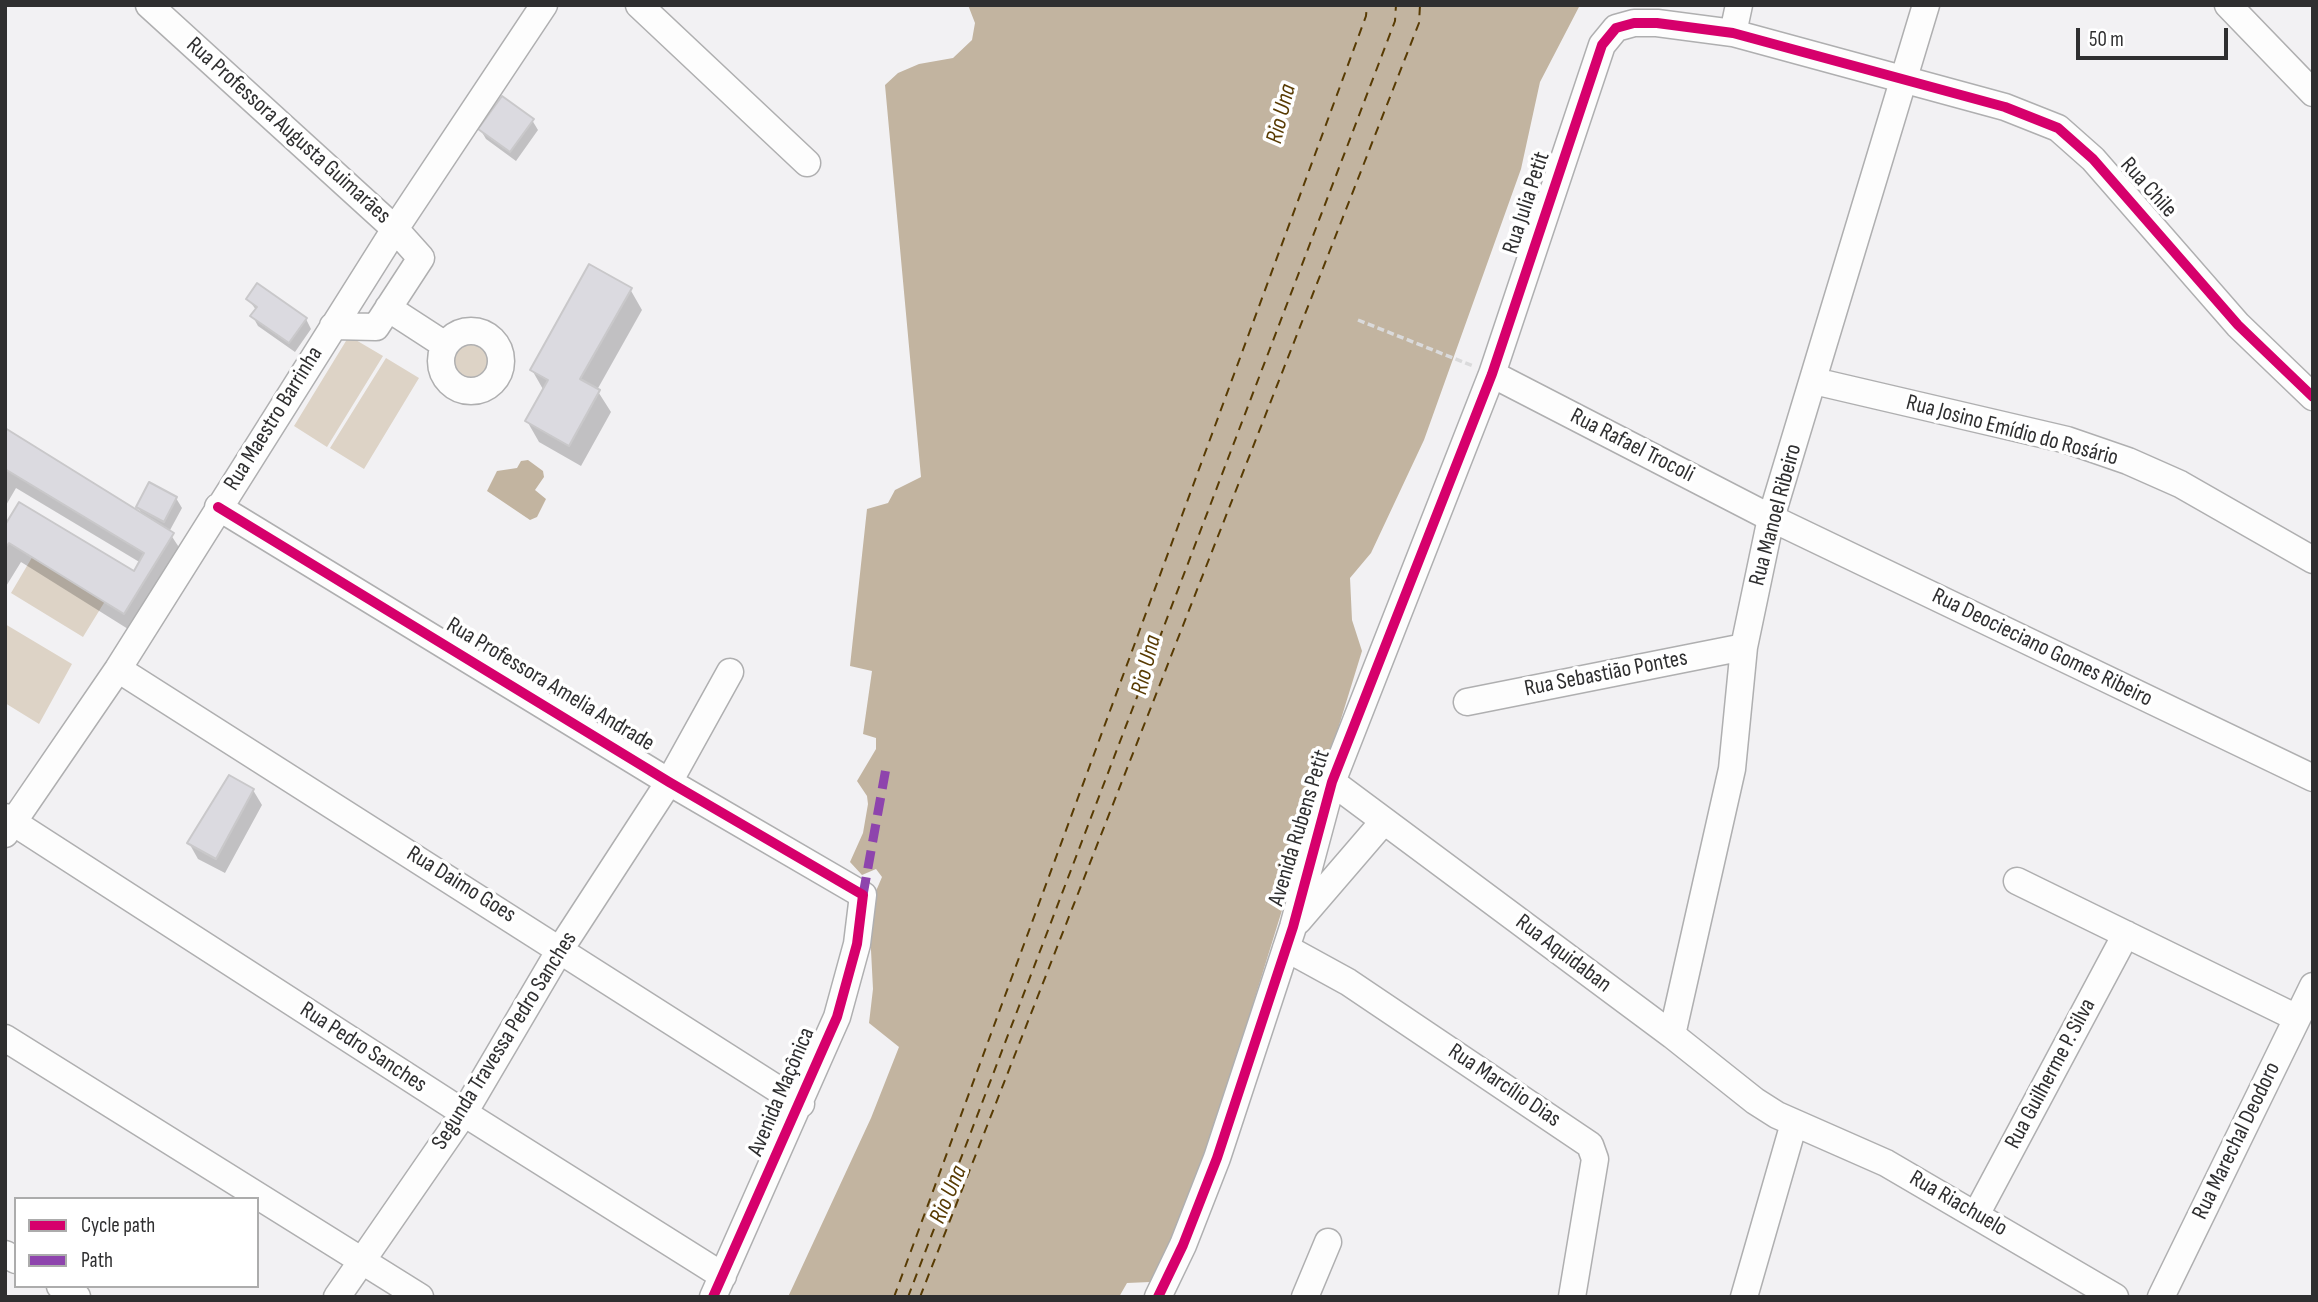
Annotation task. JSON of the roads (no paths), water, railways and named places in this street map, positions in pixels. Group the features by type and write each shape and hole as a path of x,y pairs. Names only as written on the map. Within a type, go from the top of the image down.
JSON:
{"street":[{"name":"Rua Professora Augusta Guimarães","path":"149,5 395,229 421,258 388,308"},
{"name":"Rua Maestro Barrinha","path":"8,825 118,669 395,229 544,5"},
{"path":"639,5 807,163"},
{"path":"1733,33 1740,5"},
{"name":"Rua Manoel Ribeiro","path":"1672,1035 1732,769 1744,647 1772,518 1926,5"},
{"path":"2228,5 2313,93"},
{"name":"Rua Chile","path":"1602,45 1616,28 1634,23 1668,24 1733,33 2005,107 2036,118 2073,139 2238,325 2313,397"},
{"name":"Rua Julia Petit","path":"1492,374 1602,45"},
{"path":"333,327 376,327 388,308 445,345"},
{"name":"Rua Rafael Trocoli","path":"1492,374 1772,518"},
{"name":"Avenida Rubens Petit","path":"1158,1297 1183,1245 1217,1158 1289,938 1332,782 1492,374"},
{"name":"Rua Josino Emídio do Rosário","path":"1814,381 2067,440 2128,461 2180,484 2313,560"},
{"name":"Rua Professora Amelia Andrade","path":"218,507 669,782 863,895"},
{"name":"Rua Deocieciano Gomes Ribeiro","path":"1772,518 2313,778"},
{"name":"Rua Sebastião Pontes","path":"1467,702 1744,647"},
{"name":"Rua Daimo Goes","path":"118,669 561,948 801,1104"},
{"name":"Segunda Travessa Pedro Sanches","path":"337,1297 464,1113 561,948 669,782 730,672"},
{"name":"Rua Aquidaban","path":"1332,782 1672,1035 1755,1101 1794,1123"},
{"name":"Avenida Rubens Petit","path":"1289,938 1384,821"},
{"name":"Rua Pedro Sanches","path":"8,825 464,1113 718,1286"},
{"path":"2017,881 2297,1018"},
{"name":"Avenida Maçônica","path":"718,1286 801,1104 837,1017 851,972 863,895"},
{"name":"Rua Guilherme P. Silva","path":"1977,1213 2126,934"},
{"name":"Rua Marcílio Dias","path":"1289,938 1348,982 1590,1145 1595,1159 1572,1297"},
{"name":"Rua Marechal Deodoro","path":"2161,1297 2313,986"},
{"path":"5,1038 420,1297"},
{"path":"1744,1297 1794,1123"},
{"name":"Rua Riachuelo","path":"1794,1123 1886,1163 1977,1213 2115,1297"},
{"path":"1305,1297 1328,1242"}],"water":[{"name":"Rio Una","path":"968,5 1580,5 1540,82 1521,169 1424,440 1371,553 1350,578 1352,620 1362,651 1187,1218 1150,1282 1127,1283 1119,1297 788,1297 871,1118 899,1047 869,1023 873,989 870,931 873,898 882,877 876,869 862,875 850,862 863,833 868,804 867,796 857,781 876,749 876,738 863,734 872,671 850,666 867,509 888,503 895,490 921,477 885,85 898,73 919,64 953,58 972,40 975,23"},
{"path":"528,460 543,471 544,477 535,490 546,499 537,517 530,520 487,491 497,471 517,468 521,461"}]}
